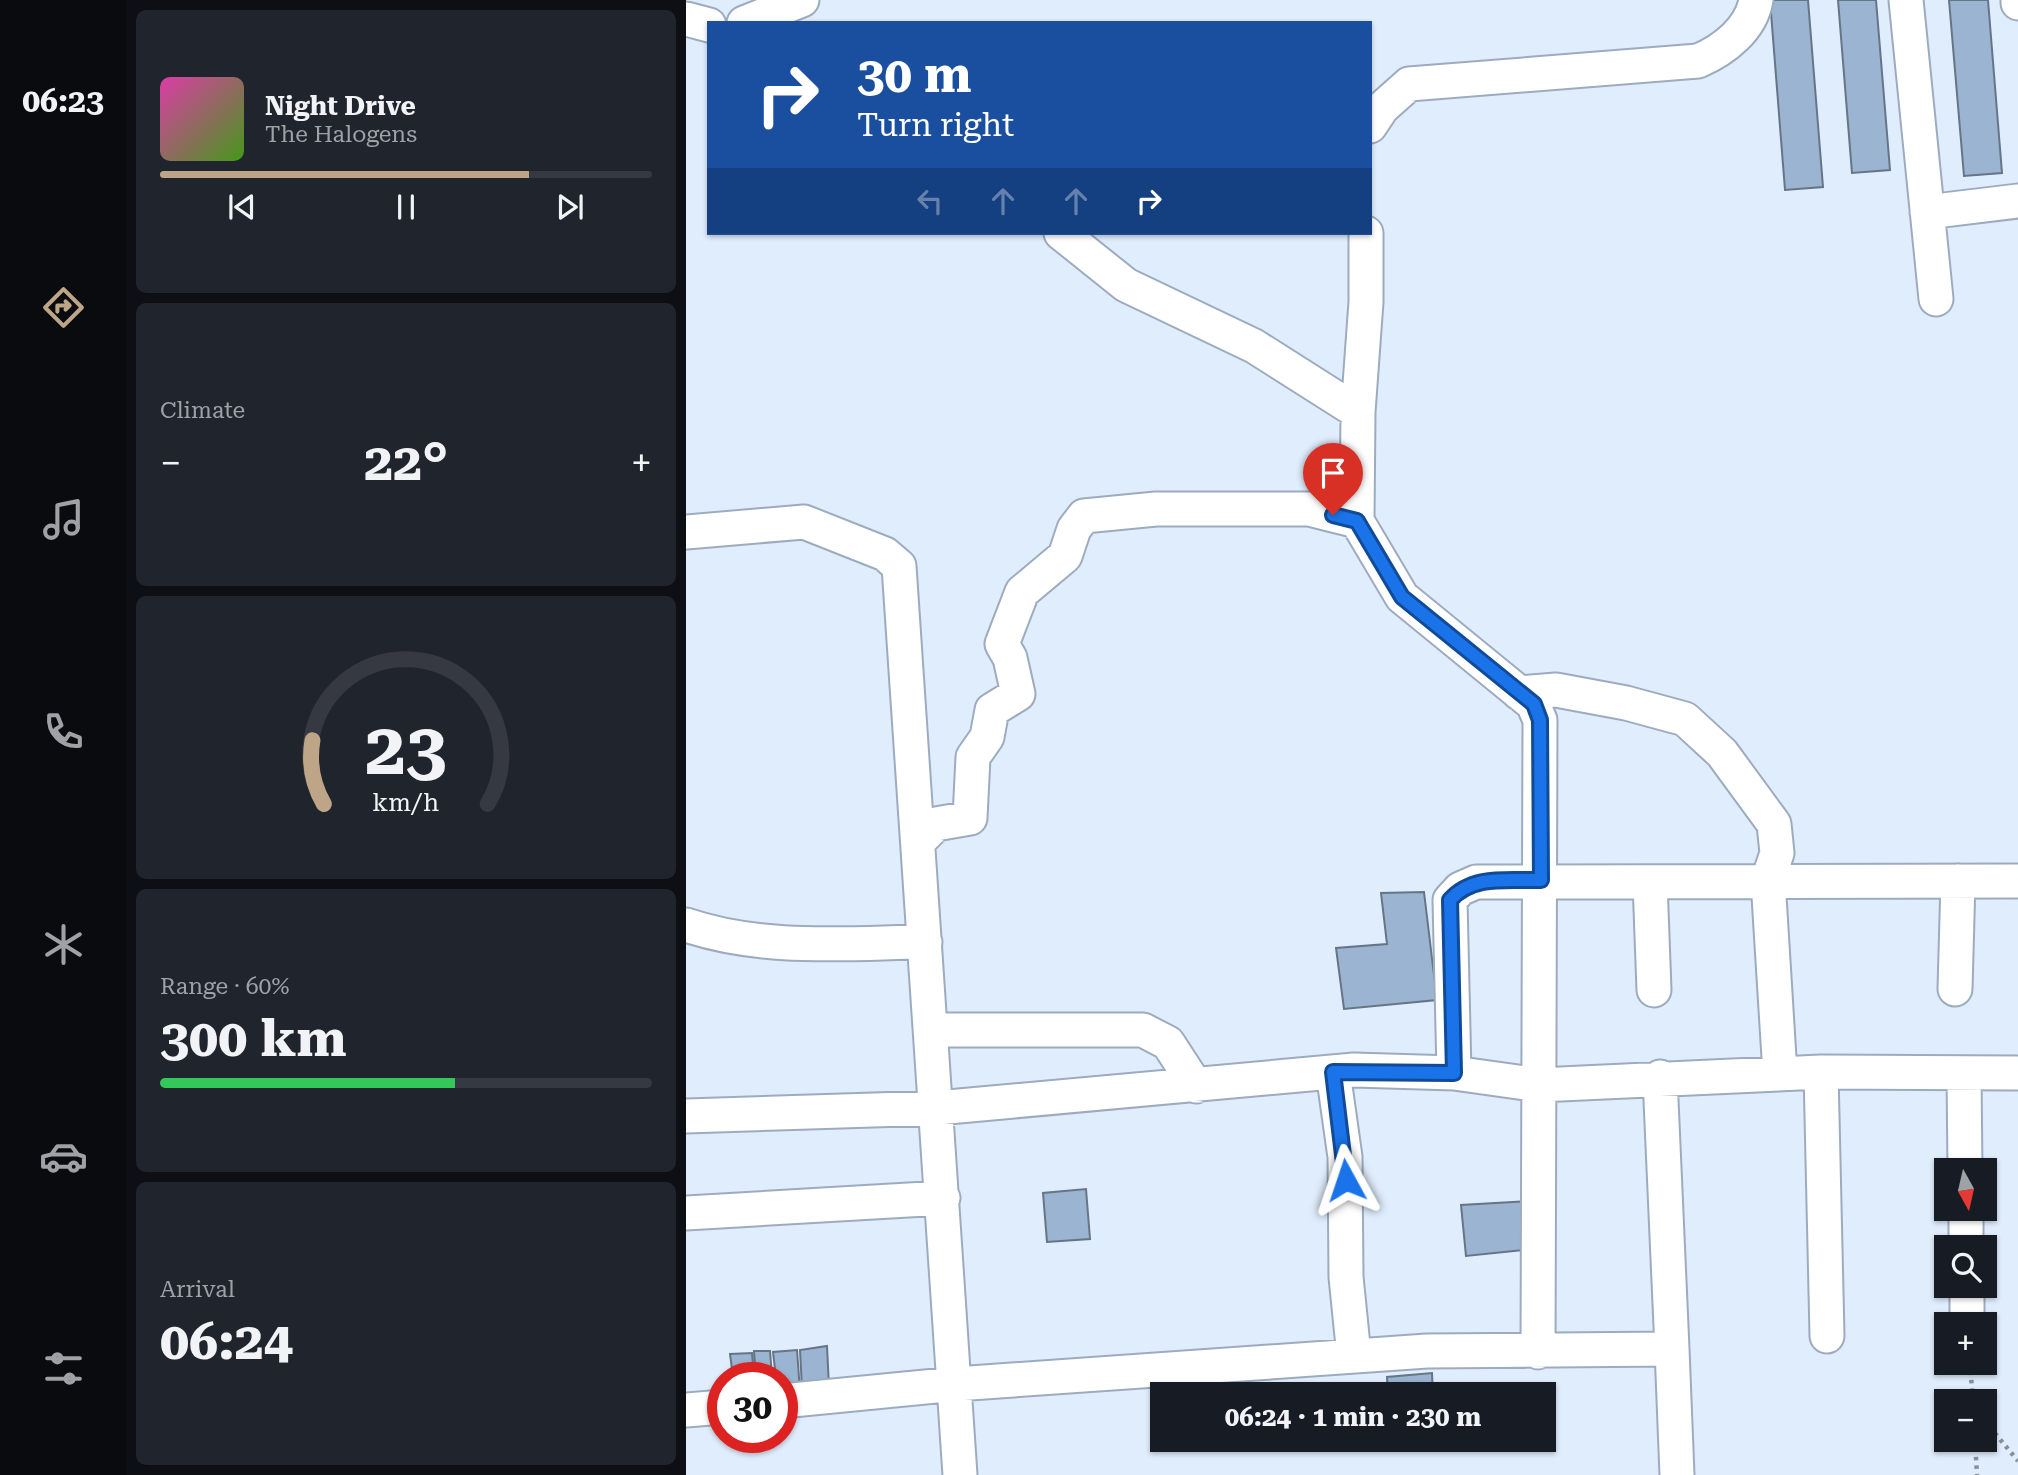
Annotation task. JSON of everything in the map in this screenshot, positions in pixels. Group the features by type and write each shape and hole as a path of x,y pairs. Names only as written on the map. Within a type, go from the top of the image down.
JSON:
{"street":[{"path":"749,21 803,0"},
{"path":"1372,124 1382,108 1409,84 1698,61 1717,53 1734,39 1754,13 1756,0"},
{"path":"1906,0 1936,299"},
{"path":"686,19 707,24"},
{"path":"1927,212 2018,201"},
{"path":"1063,235 1126,285 1254,346 1358,412"},
{"path":"1366,235 1366,302 1358,412 1357,521 1402,597 1534,704 1540,720 1538,1352"},
{"path":"918,842 936,824 970,818 973,757 987,737 992,710 1018,694 1010,658 1002,644 1022,592 1065,556 1074,529 1084,516 1156,509 1309,509 1357,521"},
{"path":"686,532 804,522 886,554 899,566 956,1384 959,1475"},
{"path":"1519,693 1556,690 1626,703 1685,719 1722,753 1774,824 1777,853 1768,880 1780,1074"},
{"path":"1955,989 1958,881"},
{"path":"1454,1073 1450,900 1460,889 1475,882 2018,881"},
{"path":"1650,882 1654,990"},
{"path":"686,925 705,932 780,944 925,942"},
{"path":"931,1030 1143,1030 1168,1043 1196,1086"},
{"path":"1333,1072 1345,1157 1346,1277 1354,1356"},
{"path":"686,1116 937,1108 1333,1072 1454,1073 1539,1085 1660,1077 1821,1072 2018,1073"},
{"path":"1821,1072 1827,1336"},
{"path":"1964,1074 1965,1158"},
{"path":"1660,1077 1677,1475"},
{"path":"686,1213 943,1198"},
{"path":"798,1399 956,1384 1427,1351 1672,1349"},
{"path":"686,1410 707,1408"}],"path":[{"path":"1997,1436 2018,1461"},
{"path":"1976,1452 1977,1475"}],"building":[{"path":"1770,0 1808,0 1823,187 1785,190"},
{"path":"1838,0 1876,0 1890,170 1852,173"},
{"path":"1949,0 1988,0 2002,173 1964,176"},
{"path":"1424,892 1437,1000 1344,1009 1336,948 1387,944 1381,893"},
{"path":"1086,1189 1090,1239 1047,1242 1043,1193"},
{"path":"1529,1201 1534,1249 1466,1256 1461,1205"},
{"path":"827,1346 829,1387 802,1389 800,1350"},
{"path":"797,1350 798,1362 774,1362 773,1352"},
{"path":"754,1351 770,1351 771,1362 755,1362"},
{"path":"752,1353 753,1362 731,1362 730,1354"},
{"path":"1432,1373 1432,1382 1387,1382 1387,1377"}],"route":[{"path":"1333,515 1357,521 1402,597 1534,704 1540,720 1541,880 1475,882 1460,889 1450,900 1454,1073 1354,1070 1333,1072 1346,1180"}]}
